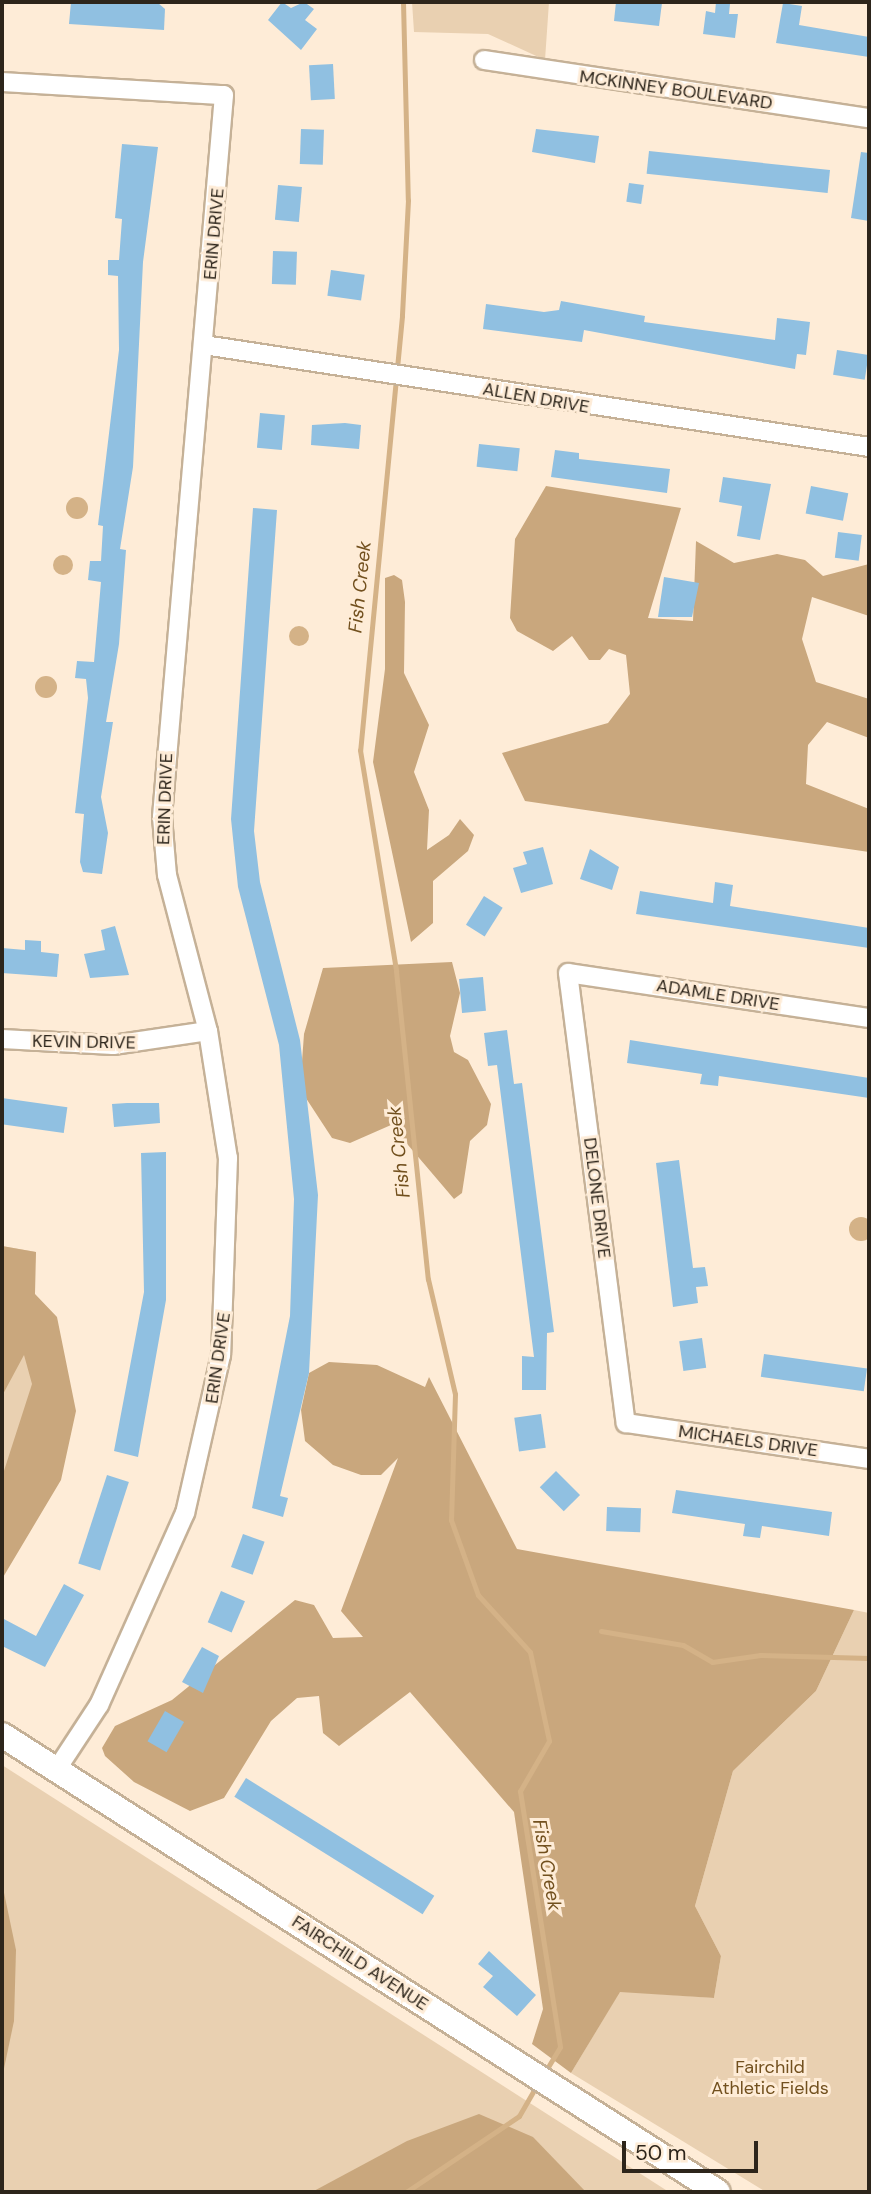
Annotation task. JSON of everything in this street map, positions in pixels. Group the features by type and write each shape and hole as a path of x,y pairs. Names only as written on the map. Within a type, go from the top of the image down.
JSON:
{"main road":[{"name":"FAIRCHILD AVENUE","path":"2,1735 718,2192"}],"street":[{"name":"MCKINNEY BOULEVARD","path":"484,60 869,118"},
{"name":"ERIN DRIVE","path":"2,82 224,95 162,830 171,894 208,1031 228,1158 229,1223 221,1355 186,1513 141,1620 99,1705 57,1769"},
{"name":"ALLEN DRIVE","path":"204,345 869,447"},
{"name":"ADAMLE DRIVE","path":"568,972 869,1018"},
{"name":"DELONE DRIVE","path":"568,972 626,1423"},
{"name":"KEVIN DRIVE","path":"2,1039 113,1045 208,1031"},
{"name":"MICHAELS DRIVE","path":"626,1423 869,1459"}],"green space":[{"path":"412,2 549,2 545,60 488,34 414,32"},
{"path":"2,1246 36,1252 29,1338 49,1345 2,1547"},
{"name":"Fairchild Athletic Fields","path":"854,1610 869,1613 869,2192 766,2192 571,2073 620,1991 714,1998 721,1956 695,1906 733,1771 816,1691"},
{"path":"2,1765 669,2192 2,2192"}],"shaded area":[{"path":"546,486 681,508 648,618 693,621 696,541 734,563 777,554 805,560 823,576 869,564 869,616 812,597 802,639 816,682 869,699 869,738 827,722 808,745 806,784 869,809 869,852 525,801 502,753 608,723 630,694 626,655 609,649 600,660 589,660 572,636 553,651 517,631 510,618 515,539"},
{"path":"73,497 81,497 88,504 88,512 81,519 73,519 66,512 66,504"},
{"path":"59,555 67,555 73,565 67,575 59,575 53,569 53,561"},
{"path":"394,575 402,580 405,602 404,673 429,725 414,772 429,810 427,850 449,835 460,819 474,835 468,851 433,881 433,923 411,942 373,762 385,669 385,578"},
{"path":"295,626 303,626 309,636 303,646 295,646 289,640 289,632"},
{"path":"46,676 54,679 57,687 54,695 46,698 38,695 35,687 38,679"},
{"path":"452,962 460,993 450,1036 454,1052 468,1060 491,1104 487,1125 470,1141 462,1193 454,1199 391,1125 350,1143 332,1138 300,1089 304,1034 323,968"},
{"path":"861,1217 872,1224 873,1229 866,1240 861,1241 850,1234 849,1229 856,1218"},
{"path":"2,1246 36,1252 35,1294 57,1317 76,1411 61,1480 2,1579 2,1477 32,1384 24,1355 2,1396"},
{"path":"329,1362 377,1365 425,1387 429,1377 517,1549 854,1610 816,1691 733,1771 695,1906 721,1956 714,1998 620,1992 571,2073 532,2044 543,2009 514,1812 410,1692 339,1746 323,1733 319,1696 297,1698 271,1721 224,1798 190,1811 134,1782 105,1756 102,1748 115,1726 172,1700 295,1600 314,1605 333,1638 363,1637 341,1611 398,1458 381,1475 361,1475 333,1465 305,1441 301,1410 309,1373"},
{"path":"2,1883 16,1950 14,2021 2,2078"},
{"path":"479,2114 533,2137 586,2192 312,2192 407,2141"}],"building":[{"path":"71,2 158,3 165,9 164,30 69,24"},
{"path":"282,2 291,8 304,2 314,9 305,20 317,29 301,50 268,20"},
{"path":"616,2 662,3 659,26 614,21"},
{"path":"716,2 730,4 729,14 738,14 735,38 703,34 706,11 715,13"},
{"path":"783,3 802,6 799,25 869,37 869,57 776,43"},
{"path":"333,64 335,99 311,100 309,65"},
{"path":"301,129 324,130 323,165 300,164"},
{"path":"536,129 599,136 595,163 532,152"},
{"path":"122,144 158,147 143,262 133,467 120,549 126,550 119,644 106,722 113,722 101,797 108,833 102,874 83,872 80,862 84,814 75,813 88,698 86,679 75,678 77,661 94,662 101,582 88,580 90,561 101,561 103,526 98,525 119,350 118,276 108,275 108,260 119,260 122,219 115,218"},
{"path":"649,151 830,170 828,193 647,174"},
{"path":"861,152 869,153 869,221 851,218"},
{"path":"629,183 644,185 641,204 626,202"},
{"path":"278,185 302,187 299,222 275,220"},
{"path":"273,251 297,252 296,285 272,284"},
{"path":"331,270 365,275 361,300 327,296"},
{"path":"561,301 645,316 644,322 775,340 777,318 810,322 806,355 797,354 795,369 584,330 582,342 483,329 486,304 544,312 559,310"},
{"path":"837,350 869,355 865,380 833,375"},
{"path":"260,413 285,415 282,450 257,448"},
{"path":"312,425 361,425 359,449 311,445"},
{"path":"479,444 520,448 517,471 477,467"},
{"path":"555,450 579,453 579,459 670,469 667,493 551,477"},
{"path":"723,477 771,484 760,540 737,536 742,506 719,502"},
{"path":"811,486 848,493 843,521 806,513"},
{"path":"253,508 277,510 254,831 260,882 300,1040 318,1195 309,1373 280,1496 288,1498 283,1517 252,1508 290,1316 294,1199 279,1045 238,887 231,819"},
{"path":"838,532 862,535 859,561 835,558"},
{"path":"664,577 699,583 692,617 658,617"},
{"path":"543,847 553,884 521,893 513,868 527,864 523,852"},
{"path":"590,849 619,867 612,890 580,879"},
{"path":"715,882 733,885 730,906 869,928 869,948 636,914 640,891 713,903"},
{"path":"484,896 503,908 485,936 466,925"},
{"path":"115,926 129,975 90,978 84,954 105,950 101,930"},
{"path":"25,940 41,941 41,952 59,954 57,977 2,973 2,948 25,950"},
{"path":"483,977 486,1011 462,1013 459,979"},
{"path":"507,1030 514,1084 522,1083 554,1332 547,1333 546,1390 522,1390 522,1356 534,1357 497,1065 488,1066 484,1033"},
{"path":"630,1040 869,1078 869,1098 719,1076 718,1086 700,1084 702,1074 627,1063"},
{"path":"2,1098 67,1107 64,1133 2,1124"},
{"path":"159,1103 160,1123 114,1127 112,1104"},
{"path":"166,1152 166,1300 138,1457 114,1451 144,1292 141,1153"},
{"path":"679,1160 693,1268 705,1267 708,1286 696,1287 698,1303 673,1307 656,1163"},
{"path":"702,1338 706,1368 683,1371 679,1341"},
{"path":"764,1354 867,1368 864,1391 761,1377"},
{"path":"541,1414 546,1448 519,1451 514,1418"},
{"path":"556,1471 580,1495 564,1511 540,1487"},
{"path":"107,1475 129,1482 100,1571 78,1563"},
{"path":"676,1490 832,1512 829,1536 762,1526 760,1538 743,1536 745,1524 672,1513"},
{"path":"607,1507 641,1508 640,1532 606,1531"},
{"path":"243,1534 265,1542 253,1575 231,1567"},
{"path":"64,1584 84,1595 45,1667 2,1646 2,1618 36,1636"},
{"path":"221,1591 245,1601 232,1632 208,1622"},
{"path":"202,1647 219,1656 203,1693 182,1682"},
{"path":"165,1711 184,1722 167,1752 148,1741"},
{"path":"246,1778 434,1896 423,1914 234,1797"},
{"path":"489,1951 536,1995 517,2016 483,1987 493,1976 478,1964"}],"waterway":[{"name":"Fish Creek","path":"403,2 408,200 402,316 360,750 396,971 428,1279 455,1394 451,1520 478,1595 530,1652 549,1741 520,1791 560,2047 544,2074"},
{"path":"601,1631 683,1645 712,1662 760,1655 869,1658"},
{"name":"Fish Creek","path":"406,2192 519,2116 537,2085"}]}
